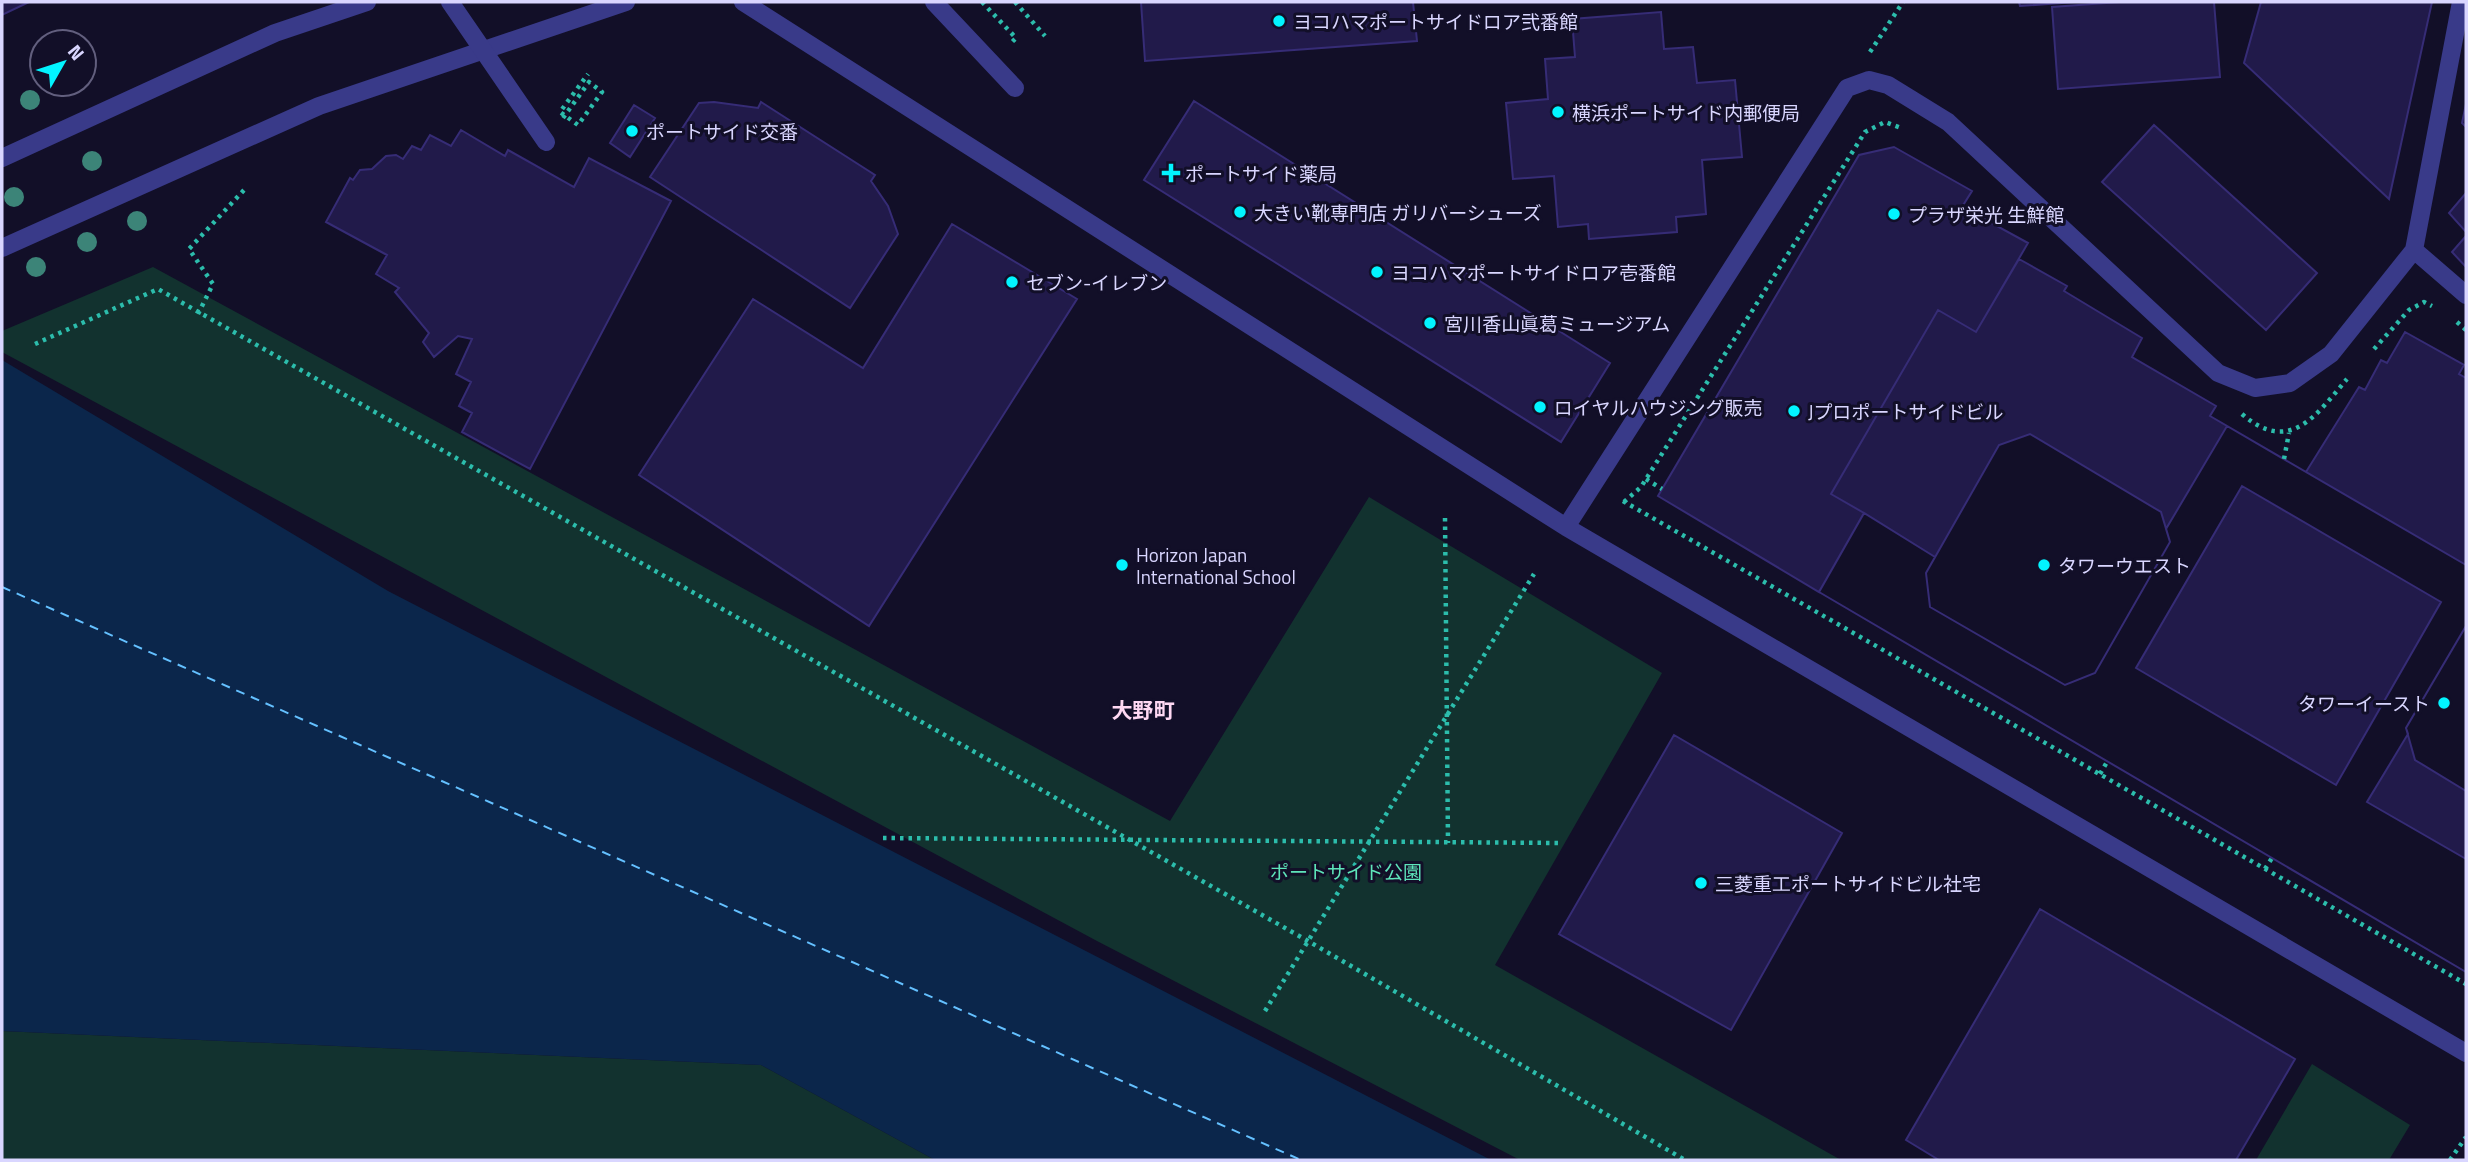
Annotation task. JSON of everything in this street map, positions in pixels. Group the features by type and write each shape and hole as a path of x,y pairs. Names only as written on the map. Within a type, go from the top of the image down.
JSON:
{"street":[{"path":"2,158 275,33 367,2"},
{"path":"450,2 546,142"},
{"path":"2,248 318,106 626,2"},
{"path":"743,2 1566,527 2466,1053"},
{"path":"934,2 1015,88"},
{"path":"1566,527 1847,88 1869,80 1888,85 1948,122 2218,373 2255,388 2290,383 2331,354 2414,250 2461,2"},
{"path":"2414,250 2466,295"}],"path":[{"path":"982,2 1016,38"},
{"path":"1015,2 1045,36"},
{"path":"1847,88 1903,2"},
{"path":"558,125 566,115 590,82 602,92 578,125 569,119 560,112 588,74"},
{"path":"1624,502 1646,479 1865,132 1885,122 1904,129"},
{"path":"198,314 212,284 190,249 244,190"},
{"path":"35,344 158,289 1308,941 1685,1160"},
{"path":"2373,350 2409,310 2424,302 2443,311"},
{"path":"2451,317 2466,330"},
{"path":"2239,411 2249,421 2273,431 2290,433 2310,421 2355,370"},
{"path":"2284,459 2290,433"},
{"path":"1646,479 1662,489"},
{"path":"1616,498 2466,984"},
{"path":"1445,518 1448,843"},
{"path":"1265,1011 1534,574"},
{"path":"2100,774 2108,762"},
{"path":"883,838 1559,843"},
{"path":"2265,869 2272,858"},
{"path":"2450,1160 2466,1137"}],"green space":[{"name":"ポートサイド公園","path":"153,267 1170,821 1369,497 1662,673 1495,965 1841,1160 1520,1160 1097,941 2,352 2,331"},
{"path":"2,1031 761,1065 935,1160 2,1160"},
{"path":"2312,1064 2410,1125 2389,1160 2256,1160"}],"water":[{"path":"2,360 388,591 1491,1160 935,1160 761,1065 2,1031"}],"building":[{"path":"2,2 29,2 2,15"},
{"name":"ヨコハマポートサイドロア弐番館","path":"1141,2 1413,2 1417,41 1145,61"},
{"path":"2019,2 2075,2 2020,6"},
{"path":"2120,2 2214,2 2220,77 2058,89 2052,7"},
{"path":"2261,2 2432,2 2389,199 2244,63"},
{"path":"1661,12 1664,49 1693,47 1697,83 1735,80 1742,157 1702,160 1706,214 1676,217 1677,232 1589,239 1588,224 1558,227 1554,176 1513,179 1506,103 1548,99 1545,59 1575,57 1572,19"},
{"name":"ヨコハマポートサイドロア壱番館","path":"1194,101 1610,363 1561,442 1144,180"},
{"path":"714,102 758,108 761,102 875,175 871,181 888,206 898,234 850,308 650,177 699,103"},
{"path":"2466,104 2466,127 2462,123"},
{"name":"ポートサイド交番","path":"634,105 655,118 630,157 610,143"},
{"path":"2154,125 2317,273 2266,330 2102,182"},
{"path":"461,130 505,156 508,150 574,187 589,158 671,201 530,469 462,432 472,413 459,406 471,382 456,374 472,339 458,336 434,357 423,342 429,333 395,292 399,288 376,274 387,255 326,222 350,178 353,180 360,170 372,169 386,156 396,155 403,159 412,146 421,150 430,135 451,146"},
{"name":"Jプロポートサイドビル","path":"1894,147 1972,191 1962,207 2028,243 1976,332 1938,310 1831,494 1864,513 1819,592 1658,496 1859,155"},
{"path":"2466,193 2466,232 2449,213"},
{"path":"952,224 1077,299 869,626 639,475 753,299 863,368"},
{"path":"2466,236 2466,267 2452,252"},
{"path":"2019,259 2067,286 2064,291 2142,338 2132,357 2216,406 2210,416 2306,472 2359,387 2365,390 2381,360 2387,363 2405,332 2464,365 2459,374 2466,378 2466,972 1819,592 1864,513 1831,494 1938,310 1976,332"},
{"path":"2227,426 2466,565 2466,626 2406,728 2408,734 2367,802 2466,859 2466,972 1819,592 1864,513 1935,557 1926,573 1930,607 2065,685 2095,673 2170,542 2166,529","holes":["2242,486 2441,602 2336,785 2136,668"]},
{"name":"タワーウエスト","path":"2030,434 2161,512 2170,542 2095,673 2065,685 1930,607 1926,573 1999,445"},
{"name":"タワーイースト","path":"2466,626 2466,791 2415,760 2406,728"},
{"name":"三菱重工ポートサイドビル社宅","path":"1674,735 1842,833 1731,1030 1559,934"},
{"path":"2040,909 2295,1059 2236,1160 1939,1160 1906,1140"}],"ferry route":[{"path":"2,587 1301,1160"}],"place":[{"name":"ヨコハマポートサイドロア弐番館","path":"1279,21"},
{"name":"横浜ポートサイド内郵便局","path":"1558,112"},
{"name":"ポートサイド交番","path":"632,131"},
{"name":"ポートサイド薬局","path":"1171,173"},
{"name":"大きい靴専門店 ガリバーシューズ","path":"1240,212"},
{"name":"プラザ栄光 生鮮館","path":"1894,214"},
{"name":"ヨコハマポートサイドロア壱番館","path":"1377,272"},
{"name":"セブン-イレブン","path":"1012,282"},
{"name":"宮川香山眞葛ミュージアム","path":"1430,323"},
{"name":"ロイヤルハウジング販売","path":"1540,407"},
{"name":"Jプロポートサイドビル","path":"1794,411"},
{"name":"Horizon Japan International School","path":"1122,565"},
{"name":"タワーウエスト","path":"2044,565"},
{"name":"タワーイースト","path":"2444,703"},
{"name":"三菱重工ポートサイドビル社宅","path":"1701,883"}],"district":[{"name":"大野町","path":"1143,710"}]}
